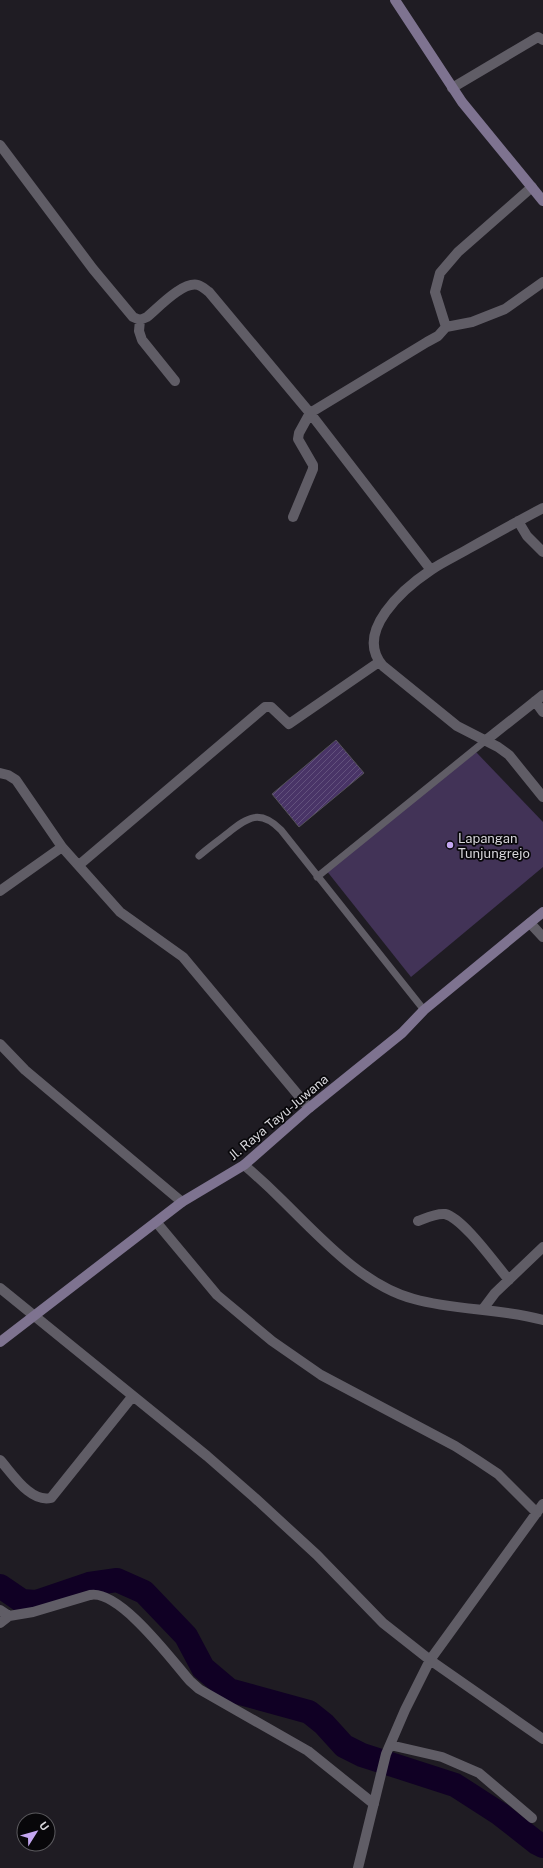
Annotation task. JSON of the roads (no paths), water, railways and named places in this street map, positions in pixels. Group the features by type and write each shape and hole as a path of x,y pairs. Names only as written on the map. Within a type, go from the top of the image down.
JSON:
{"main road":[{"path":"395,0 452,88 543,201"},
{"name":"Jl. Raya Tayu-Juwana","path":"0,1342 157,1223 182,1202 244,1165 309,1108 402,1034 424,1010 543,912"}],"street":[{"path":"452,88 538,37 543,40"},
{"path":"0,145 93,269 133,317 140,320 147,317 182,288 191,285 200,286 209,292 310,413 431,570"},
{"path":"446,327 435,292 440,273 458,252 532,187"},
{"path":"293,517 313,465 298,439 299,433 310,413 438,336 446,327 472,322 505,309 543,282"},
{"path":"140,320 139,331 142,340 174,381"},
{"path":"543,508 431,570 400,596 378,623 373,644 379,662 457,726 498,747 509,755 543,797"},
{"path":"518,521 527,536 543,552"},
{"path":"79,865 265,707 271,707 289,724 379,662"},
{"path":"485,741 539,698 543,712"},
{"path":"0,773 8,775 16,780 62,847 120,912 183,957 309,1108"},
{"path":"0,891 62,847"},
{"path":"530,923 543,937"},
{"path":"0,1044 25,1070 182,1202"},
{"path":"244,1165 312,1230 368,1278 413,1299 462,1308 483,1309 543,1320"},
{"path":"418,1221 438,1214 454,1218 465,1227 509,1280"},
{"path":"157,1223 217,1295 272,1341 321,1375 455,1446 477,1460 498,1474 537,1513"},
{"path":"483,1309 495,1293 543,1247"},
{"path":"0,1288 132,1397 183,1436 255,1498 317,1555 383,1623 430,1660 543,1739"},
{"path":"0,1460 33,1495 45,1499 51,1498 132,1397"},
{"path":"358,1868 388,1749 405,1710 430,1660 543,1504"},
{"path":"0,1623 4,1613 41,1610 97,1593 105,1596 138,1620 190,1681 199,1689 308,1751 374,1804"},
{"path":"388,1749 442,1757 479,1773 532,1818"}],"lane":[{"path":"317,877 485,741"},
{"path":"199,856 242,822 250,818 262,817 269,820 281,830 424,1010"}],"waterway":[{"path":"0,1586 22,1601 36,1602 89,1584 117,1580 144,1592 186,1636 203,1668 229,1690 309,1712 324,1724 344,1746 362,1755 455,1785 500,1814 543,1846"}],"place":[{"name":"Lapangan Tunjungrejo","path":"450,845"}]}
